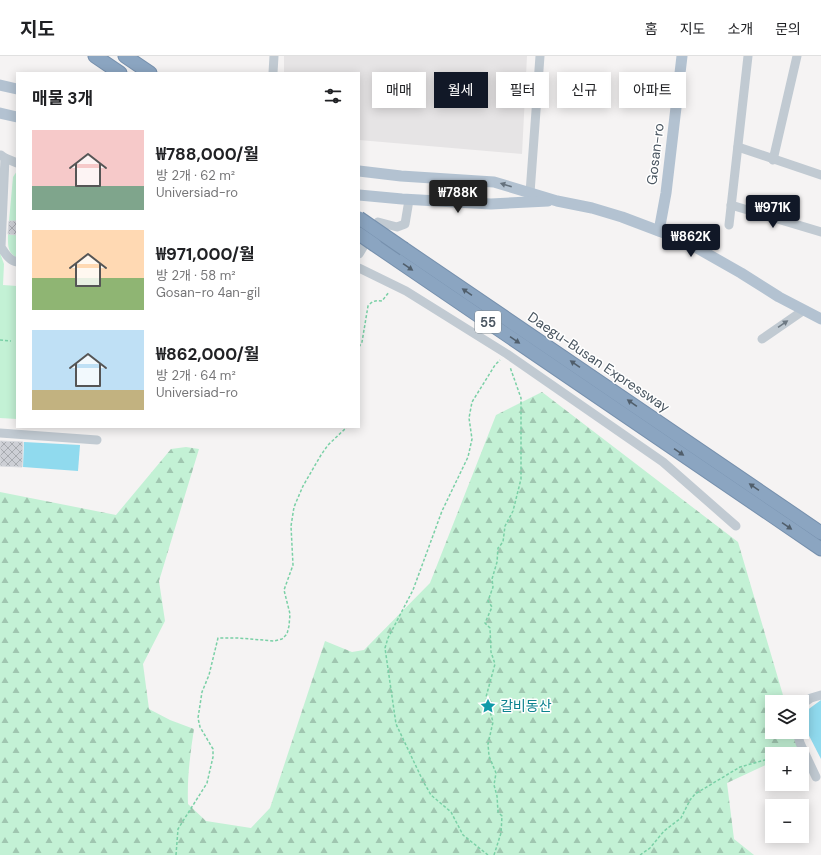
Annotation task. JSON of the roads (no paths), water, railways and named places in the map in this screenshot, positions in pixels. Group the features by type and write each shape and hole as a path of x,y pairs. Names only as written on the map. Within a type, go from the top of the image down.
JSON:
{"highway":[{"path":"95,56 119,72"},
{"path":"125,56 149,72"},
{"name":"Daegu-Busan Expressway","path":"360,219 821,533"},
{"name":"Daegu-Busan Expressway","path":"360,235 821,549"}],"main road":[{"name":"Gosan-ro","path":"659,231 666,193 682,56"},
{"path":"0,85 16,89"},
{"path":"0,113 16,117"},
{"path":"360,166 401,176"},
{"path":"360,171 401,176 494,182 557,201 592,208 622,217 690,244 779,297 821,319"},
{"path":"360,195 409,200 491,204 557,201"}],"street":[{"path":"274,56 274,72"},
{"path":"530,193 540,56"},
{"path":"729,225 748,56"},
{"path":"773,160 797,56"},
{"path":"738,148 821,175"},
{"path":"16,163 2,156 1,247 6,256 16,262"},
{"path":"360,252 378,222 397,227 405,224 409,200"},
{"path":"732,205 821,232"},
{"path":"360,268 406,291 663,462 736,526"},
{"path":"762,339 804,310"},
{"path":"0,433 97,440"},
{"path":"809,699 821,695"},
{"path":"799,739 816,777"}],"water":[{"path":"24,442 80,445 78,471 23,467"},
{"path":"821,700 821,759 809,736 809,709"}],"place":[{"name":"갈비동산","path":"488,706"}]}
